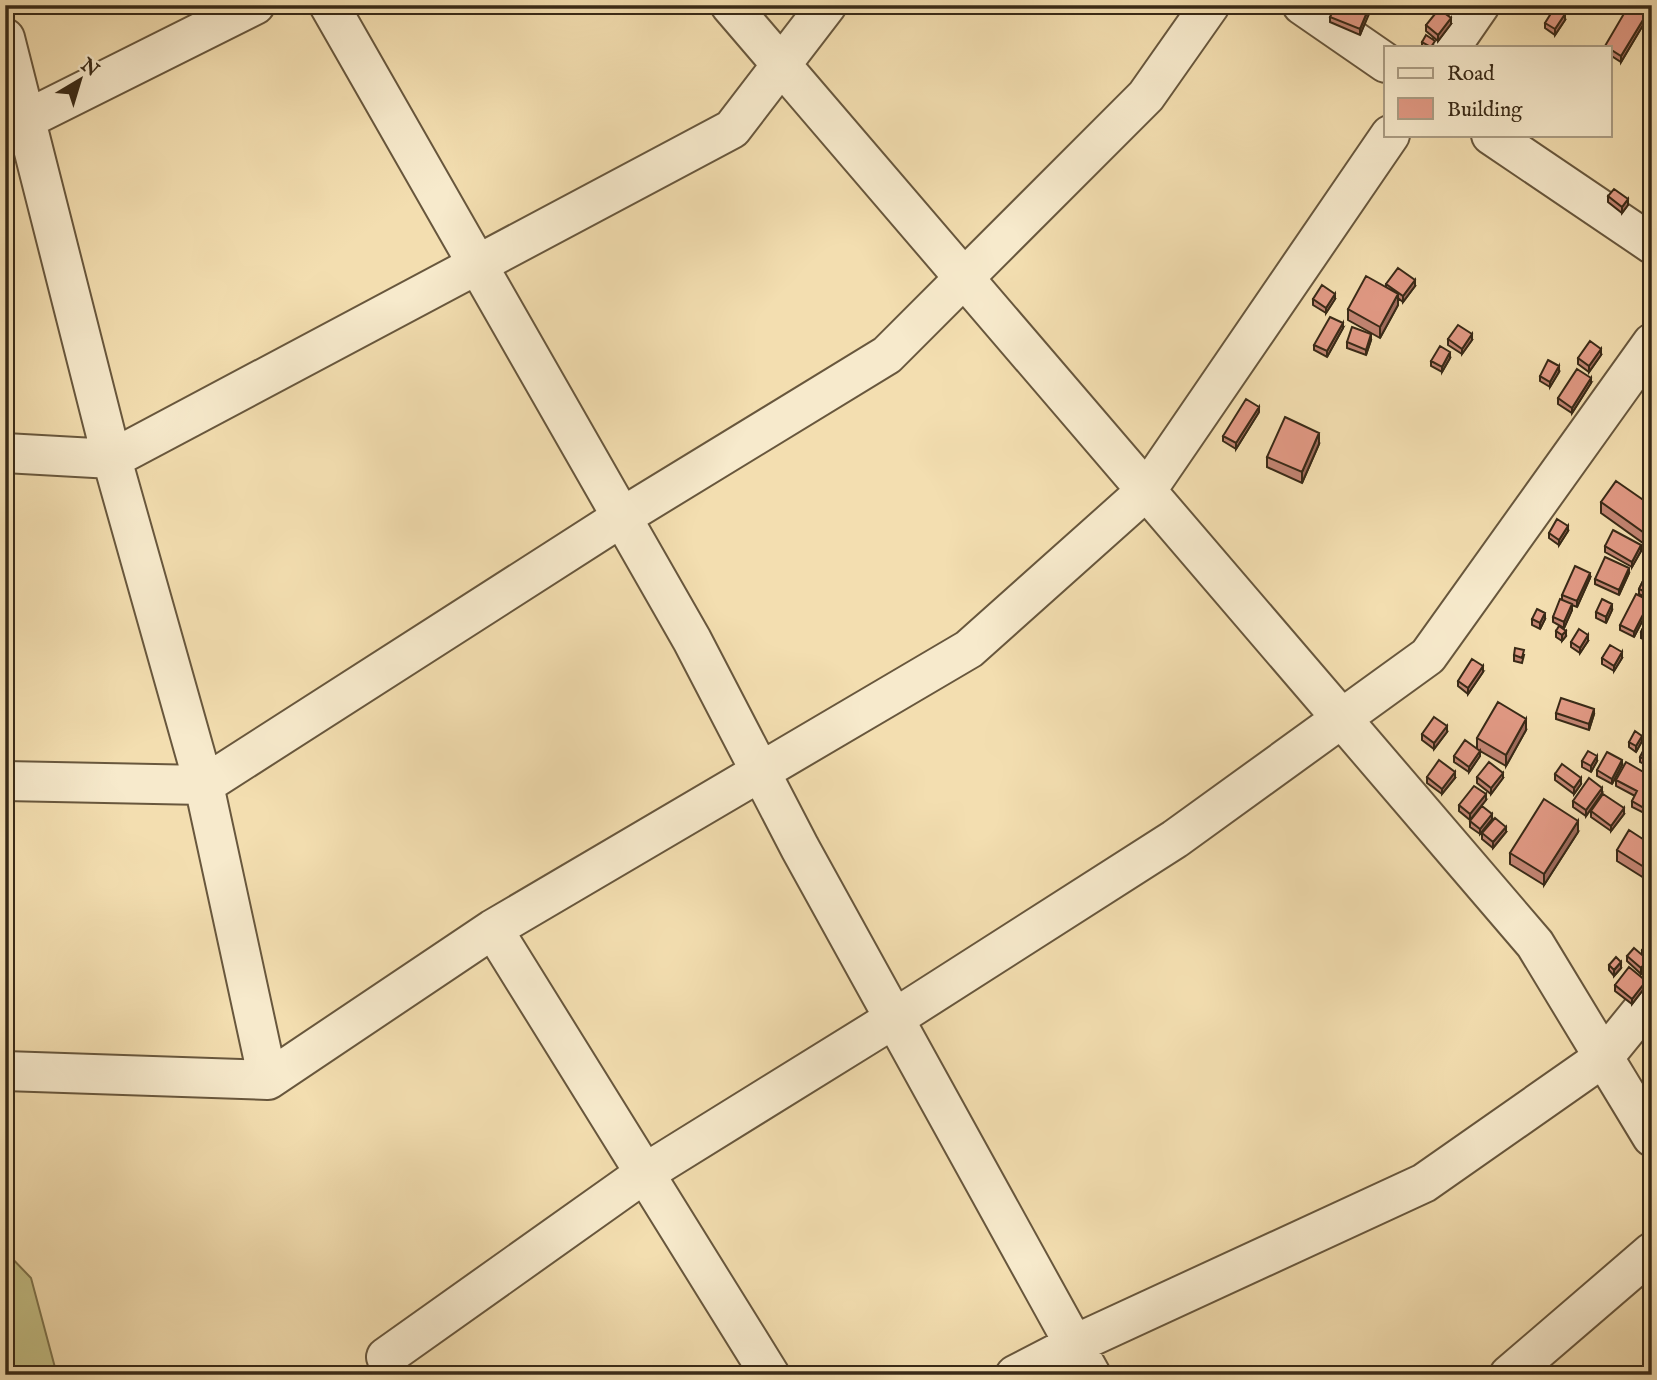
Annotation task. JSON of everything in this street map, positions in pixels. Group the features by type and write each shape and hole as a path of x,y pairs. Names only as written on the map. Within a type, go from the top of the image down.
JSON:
{"street":[{"path":"16,119 255,5"},
{"path":"329,5 692,640 800,848 1082,1360"},
{"path":"730,5 1535,944 1652,1137"},
{"path":"5,453 112,459 732,129 827,5"},
{"path":"5,781 205,785 622,517 887,355 963,276 1146,96 1210,5"},
{"path":"1302,5 1384,62"},
{"path":"1452,46 1480,5"},
{"path":"5,38 16,119 205,785 268,1080"},
{"path":"5,1071 268,1080 493,929 969,649 1146,490 1389,136"},
{"path":"1492,136 1652,244"},
{"path":"386,1357 645,1173 895,1018 1175,839 1428,656 1652,343"},
{"path":"493,929 770,1375"},
{"path":"1014,1375 1082,1360 1424,1183 1604,1057 1652,998"},
{"path":"1509,1375 1652,1252"}],"shaded area":[{"path":"5,1251 31,1278 57,1375 5,1375"}],"building":[{"path":"1336,5 1370,5 1360,29 1330,17"},
{"path":"1629,5 1646,15 1621,56 1612,50 1612,46 1605,46"},
{"path":"1555,7 1565,14 1555,29 1545,23"},
{"path":"1439,9 1451,18 1438,35 1426,25"},
{"path":"1426,35 1435,41 1432,46 1422,42"},
{"path":"1614,189 1628,199 1622,207 1608,196"},
{"path":"1398,268 1415,280 1403,296 1386,284"},
{"path":"1366,276 1398,294 1380,327 1348,309"},
{"path":"1322,285 1335,294 1326,308 1313,299"},
{"path":"1330,317 1343,323 1327,351 1314,345"},
{"path":"1458,325 1472,334 1462,349 1448,339"},
{"path":"1352,327 1371,334 1366,350 1347,342"},
{"path":"1590,341 1601,349 1589,366 1578,358"},
{"path":"1440,346 1450,352 1442,367 1431,361"},
{"path":"1548,360 1559,366 1550,382 1540,376"},
{"path":"1577,369 1591,378 1572,408 1558,398"},
{"path":"1246,399 1259,407 1236,443 1223,436"},
{"path":"1285,417 1319,433 1302,472 1267,457"},
{"path":"1616,481 1652,506 1652,519 1643,532 1601,502"},
{"path":"1557,519 1568,526 1559,540 1549,533"},
{"path":"1613,530 1641,545 1632,562 1605,546"},
{"path":"1605,557 1629,568 1619,590 1595,579"},
{"path":"1652,563 1652,595 1639,589"},
{"path":"1575,566 1590,573 1577,601 1562,595"},
{"path":"1636,594 1650,601 1634,632 1620,625"},
{"path":"1560,599 1572,604 1564,622 1553,617"},
{"path":"1602,599 1612,604 1606,617 1596,612"},
{"path":"1537,609 1545,613 1540,623 1532,619"},
{"path":"1652,610 1652,637 1641,632"},
{"path":"1559,626 1566,631 1562,635 1556,631"},
{"path":"1579,629 1588,635 1580,648 1571,642"},
{"path":"1610,645 1622,652 1614,666 1602,658"},
{"path":"1515,648 1524,650 1522,658 1514,655"},
{"path":"1472,659 1483,666 1468,688 1458,681"},
{"path":"1561,698 1594,709 1589,724 1556,713"},
{"path":"1498,702 1526,719 1506,755 1477,738"},
{"path":"1434,717 1447,726 1434,743 1422,734"},
{"path":"1635,731 1642,736 1636,746 1629,742"},
{"path":"1650,737 1652,738 1652,763 1640,757"},
{"path":"1465,740 1480,751 1469,767 1454,756"},
{"path":"1588,751 1597,756 1591,766 1582,761"},
{"path":"1607,752 1622,760 1612,779 1597,770"},
{"path":"1439,760 1455,772 1442,789 1427,777"},
{"path":"1489,762 1503,773 1491,788 1477,777"},
{"path":"1626,762 1652,777 1652,793 1644,808 1632,801 1637,791 1616,780"},
{"path":"1562,764 1581,778 1574,788 1555,774"},
{"path":"1589,778 1602,788 1586,810 1573,801"},
{"path":"1474,786 1486,794 1470,814 1459,805"},
{"path":"1603,794 1624,808 1611,826 1591,811"},
{"path":"1544,799 1578,821 1544,874 1510,853"},
{"path":"1482,806 1492,814 1480,829 1470,821"},
{"path":"1495,818 1506,827 1493,842 1482,833"},
{"path":"1629,830 1652,845 1652,872 1617,850"},
{"path":"1652,938 1652,958 1642,950"},
{"path":"1634,948 1648,960 1641,968 1627,956"},
{"path":"1616,957 1621,962 1614,970 1609,965"},
{"path":"1629,967 1646,981 1632,999 1615,985"}]}
